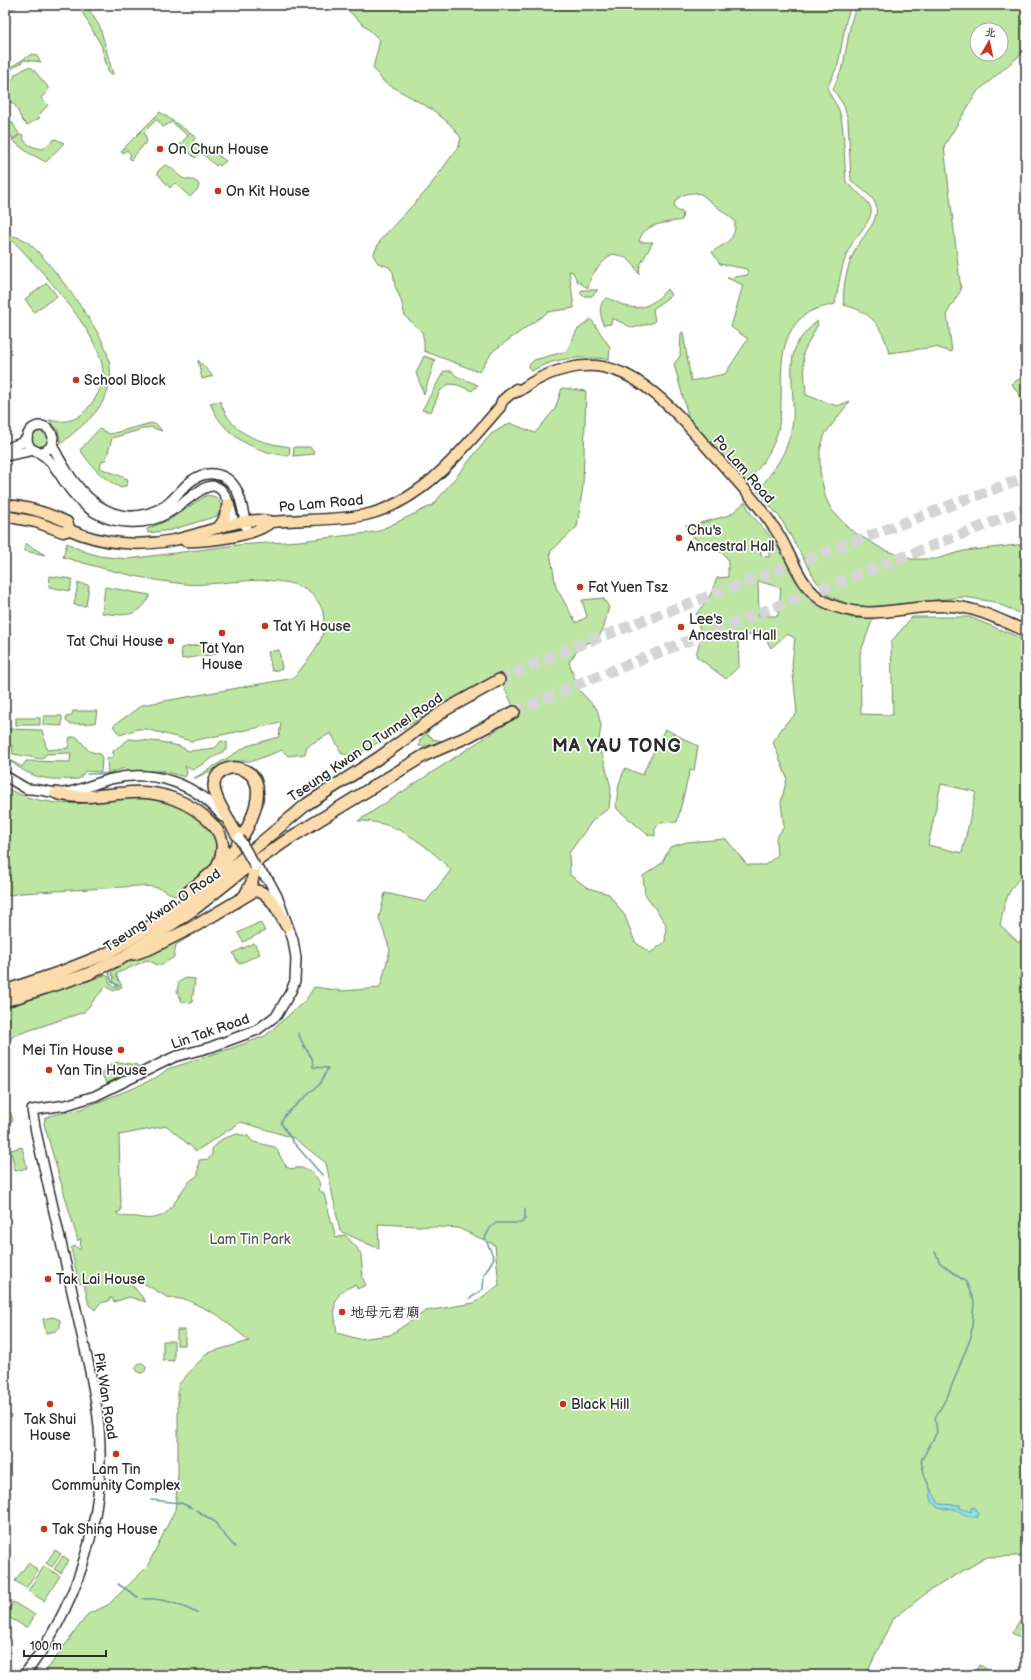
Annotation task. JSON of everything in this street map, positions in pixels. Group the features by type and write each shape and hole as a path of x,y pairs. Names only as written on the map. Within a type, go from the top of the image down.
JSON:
{"highway":[{"name":"Tseung Kwan O Tunnel Road","path":"255,849 307,804 380,757 445,710 499,680"},
{"path":"242,898 251,887 258,862 425,755 514,712"},
{"path":"150,926 231,853 244,832 256,804 258,792 256,783 251,774 245,770 235,768 225,770 219,774 215,779 215,788 218,798 239,838"},
{"path":"56,793 72,797 88,798 132,792 149,793 170,798 190,806 210,822 222,838 222,855 219,862 208,875"},
{"name":"Tseung Kwan O Road","path":"5,990 58,973 106,954 194,896 255,849"},
{"name":"Tseung Kwan O Road","path":"5,1001 88,974 122,958 193,910 258,862"},
{"path":"122,958 151,948 212,917 254,890 262,891 276,908 286,925"}],"main road":[{"name":"Po Lam Road","path":"5,516 36,522 63,532 70,530 98,539 129,544 175,540 208,540 246,527 264,518 267,524 355,516 395,505 428,483 500,407 502,401 510,393 520,391 538,379 564,369 594,366 604,367 622,373 647,387 700,439 756,503 779,535 806,584 824,601 856,613 875,613 938,606 965,608 1026,631"},
{"name":"Po Lam Road","path":"500,407 506,405 534,386 538,379"},
{"path":"5,449 21,443 27,438 32,428 42,426 47,428 52,434 52,443 71,477 85,496 92,502 110,511 129,515 148,513 170,502 198,476 213,474 227,479 237,489 240,496 246,527"},
{"path":"27,438 28,445 50,460 79,501 93,512 114,520 132,523 155,519 171,511 200,489 209,487 222,491 229,504 234,524"},
{"path":"5,456 46,450 52,443"},
{"path":"218,528 223,520 229,504"},
{"name":"Po Lam Road","path":"5,505 24,507 46,513 67,522 70,530"},
{"name":"Po Lam Road","path":"175,540 234,524 246,527"},
{"name":"Lin Tak Road","path":"5,776 17,782 21,787 27,790 33,789 56,793 70,792 126,776 155,777 183,785 204,798 222,815 258,862 269,881 281,904 286,925 293,940 296,958 295,981 282,1010 265,1026 211,1047 174,1058 83,1101 66,1106 32,1110"},
{"name":"Pik Wan Road","path":"24,1675 52,1635 71,1595 87,1547 96,1508 100,1474 100,1438 94,1394 85,1347 32,1110"}],"green space":[{"path":"5,5 21,5 5,13"},
{"path":"78,5 86,5 100,27 113,74 109,74 101,45"},
{"path":"342,5 851,5 846,21 838,65 827,88 838,107 841,117 846,182 870,205 871,213 867,223 852,243 844,260 835,304 809,312 797,322 789,335 784,349 782,364 781,410 777,434 767,457 746,483 690,423 674,364 680,356 681,333 683,332 691,381 725,374 748,339 731,327 743,285 727,278 748,275 747,269 720,264 712,252 730,240 734,232 735,221 701,194 693,193 684,195 677,199 674,206 677,211 683,212 682,220 650,227 641,236 639,242 653,242 640,265 639,274 628,260 622,256 612,254 594,273 588,288 577,281 573,272 569,271 574,308 548,312 493,351 479,372 424,351 422,332 405,316 401,300 395,286 393,272 389,267 378,263 373,255 381,239 427,190 459,146 461,138 451,125 433,110 384,82 373,68 380,40"},
{"path":"857,5 1026,5 1026,50 977,92 944,146 961,290 947,313 952,352 935,347 889,353 883,335 869,316 854,308 844,305 844,284 850,263 855,250 871,227 876,214 876,207 872,198 851,180 848,120 844,106 833,89 843,66 851,22"},
{"path":"32,54 36,55 41,62 25,60 10,70 9,68"},
{"path":"28,67 32,68 48,87 48,91 41,98 48,105 38,116 40,118 27,125 22,120 15,105 10,102 5,95 5,85 15,77 14,75"},
{"path":"160,112 196,137 193,140 203,150 200,146 203,144 226,161 220,166 218,164 216,166 200,153 195,158 186,149 187,146 180,144 188,136 172,122 163,127 158,120 156,120 144,132 147,141 131,160 129,157 131,155 127,150 122,153 121,151"},
{"path":"12,122 19,134 13,139 5,127"},
{"path":"22,134 27,143 43,149 55,139 64,143 46,162 27,152 12,140"},
{"path":"165,165 172,168 181,177 197,182 199,184 198,189 190,197 175,183 170,188 157,173"},
{"path":"6,234 24,240 34,248 57,274 91,321 104,345 108,356 110,385 100,407 61,444 58,430 49,420 73,420 82,414 94,401 102,382 103,374 100,358 92,339 65,300 33,262"},
{"path":"47,283 57,296 34,312 25,299"},
{"path":"667,289 671,295 653,309 655,322 633,328 612,318 611,324 603,325 601,304 606,298 636,308 653,302"},
{"path":"582,290 598,290 592,296 583,296 580,293"},
{"path":"591,319 610,347 609,359 579,358 560,360 532,371 530,370 529,365 534,360 567,351 577,330"},
{"path":"817,321 818,324 803,353 806,395 837,406 850,401 825,434 820,450 820,471 825,496 831,509 849,529 884,550 911,559 936,559 964,551 1026,544 1026,616 994,602 964,597 873,607 853,606 829,596 816,581 781,519 758,491 779,461 787,446 793,417 792,361 794,351 800,339"},
{"path":"424,356 435,360 424,394 416,373"},
{"path":"198,360 213,376 202,379"},
{"path":"444,371 452,371 456,376 478,385 472,391 458,385 449,384 440,391 431,412 422,410"},
{"path":"1023,376 1026,380 1025,404 1012,384"},
{"name":"Lam Tin Park","path":"562,388 586,391 583,486 577,527 550,552 556,587 576,623 587,617 582,600 603,598 609,607 604,627 597,641 582,644 569,662 578,689 597,709 601,725 598,748 603,757 611,788 609,808 593,820 569,853 570,875 588,888 609,894 625,916 635,942 650,953 665,942 666,924 645,894 643,876 662,863 670,847 687,842 726,839 747,865 765,865 777,856 776,838 784,827 781,802 787,778 773,742 785,724 797,713 792,664 795,638 787,634 771,648 761,630 738,640 739,666 726,679 696,656 701,635 696,614 709,598 717,578 728,577 728,560 724,554 691,536 694,530 685,525 689,526 730,515 745,502 751,514 769,535 815,603 852,618 873,618 860,654 861,714 893,715 891,642 912,617 969,617 1026,640 1026,873 1015,884 1005,902 1000,925 1019,943 1026,932 1026,1559 1019,1556 987,1557 929,1591 892,1620 866,1675 43,1675 88,1614 108,1605 147,1567 175,1510 178,1476 178,1385 207,1353 249,1341 218,1315 187,1300 167,1297 138,1280 135,1275 133,1281 129,1285 134,1287 146,1302 129,1297 114,1302 111,1297 109,1301 100,1303 95,1310 89,1305 84,1284 79,1283 71,1248 75,1246 80,1250 81,1238 78,1241 44,1124 45,1118 52,1115 78,1110 136,1087 157,1077 168,1069 265,1036 306,1000 314,987 342,991 380,988 390,950 379,918 385,893 426,902 451,870 431,851 409,835 385,825 358,821 518,716 498,675 356,755 342,754 331,733 307,746 305,754 288,756 282,750 253,761 232,761 193,779 247,746 279,737 281,723 191,741 146,729 138,729 120,735 113,726 142,705 294,678 311,655 321,638 324,620 322,609 312,595 298,586 280,581 261,580 185,584 154,580 108,570 63,557 67,543 83,551 99,556 128,559 237,545 300,541 376,532 433,505 491,434 510,423 535,433 555,409","holes":["761,547 769,547 769,557 761,556","758,581 781,588 778,616 759,616","941,784 976,792 962,853 928,845","241,1122 294,1138 326,1163 340,1231 379,1249 378,1224 458,1228 495,1245 499,1285 474,1303 426,1311 390,1335 359,1339 337,1333 335,1317 335,1303 337,1297 347,1288 356,1285 357,1289 366,1285 363,1279 361,1255 357,1248 345,1235 336,1238 324,1194 319,1190 319,1182 315,1176 305,1169 291,1169 286,1166 275,1147 253,1142 248,1136 237,1134 222,1139 212,1149 212,1154 209,1159 199,1160 198,1175 189,1182 173,1205 163,1215 156,1218 148,1218 124,1216 116,1213 121,1211 119,1135 167,1126 196,1151"]},
{"path":"220,401 231,422 239,429 247,435 257,439 290,447 289,456 264,451 242,441 232,434 223,425 210,403"},
{"path":"151,423 157,425 162,431 150,427 112,438 106,460 102,461 100,468 128,479 127,485 121,488 98,472 80,450 99,429 110,434"},
{"path":"40,429 47,432 50,439 47,446 40,449 33,446 30,439 33,432"},
{"path":"294,447 310,447 315,454 293,456"},
{"path":"205,496 212,496 219,500 221,509 217,516 171,530 148,533 147,529 171,519"},
{"path":"25,543 45,555 25,551"},
{"path":"50,576 72,579 70,591 49,587"},
{"path":"78,583 89,585 86,606 74,605"},
{"path":"105,587 150,595 146,602 136,612 124,615 102,613"},
{"path":"214,642 216,654 182,659 181,648"},
{"path":"279,650 282,669 272,671 268,652"},
{"path":"73,711 97,711 95,723 70,724 66,721 66,717 71,716"},
{"path":"44,716 62,716 62,726 43,725"},
{"path":"16,718 40,718 40,725 16,725"},
{"path":"5,723 8,729 42,730 47,750 68,748 70,737 77,737 89,751 100,754 102,758 101,772 85,771 79,779 49,779 32,775 24,771 6,758 22,767 26,761 70,762 71,753 46,754 42,759 13,754 12,745 5,743"},
{"path":"665,729 698,746 694,771 690,770 677,822 660,823 655,829 655,836 647,834 617,809 616,804 619,784 625,768 642,775"},
{"path":"429,730 427,735 432,737 432,739 443,741 426,746 419,746 420,740"},
{"path":"129,739 161,742 179,746 189,751 215,748 221,741 227,742 227,749 193,770 185,766 187,773 185,777 170,773 143,770 134,771 125,768 108,773 107,759 113,757 113,751"},
{"path":"5,787 26,797 50,802 74,804 122,798 148,798 172,804 197,818 215,837 217,848 214,860 202,876 175,896 158,888 139,886 22,893 5,896"},
{"path":"260,922 265,931 243,942 238,933"},
{"path":"189,934 192,935 176,945 174,957 160,966 147,960 116,974 122,987 113,991 106,986 84,1012 13,1036 8,1044 5,1045 5,1008 105,975 109,977 109,981 113,987 117,987 113,981 114,978 111,972 122,965"},
{"path":"254,943 260,954 239,964 233,953"},
{"path":"186,978 195,979 192,1003 182,1002 177,991 179,982"},
{"path":"118,1062 137,1065 138,1068 107,1083 101,1074 109,1065"},
{"path":"5,1110 11,1113 13,1121 5,1123"},
{"path":"22,1147 27,1168 15,1171 11,1150"},
{"path":"53,1317 60,1320 60,1327 56,1331 46,1333 43,1319"},
{"path":"177,1330 185,1330 185,1345 177,1345"},
{"path":"163,1341 174,1341 174,1361 163,1360"},
{"path":"139,1363 143,1363 145,1364 145,1372 139,1373 136,1370 136,1366"},
{"path":"55,1550 61,1554 52,1567 46,1563"},
{"path":"63,1556 69,1560 61,1573 54,1569"},
{"path":"28,1563 38,1570 26,1588 15,1581"},
{"path":"44,1566 60,1576 44,1601 28,1591"},
{"path":"13,1602 35,1615 27,1628 5,1615"},
{"path":"1020,1620 1026,1623 1026,1641 1012,1633"},
{"path":"980,1665 996,1675 974,1675"}],"water":[{"path":"930,1488 939,1504 960,1505 960,1508 971,1512 971,1508 974,1507 978,1513 978,1517 967,1516 954,1509 937,1507 932,1502"}],"waterway":[{"path":"145,772 165,771"},
{"path":"87,774 123,773"},
{"path":"109,972 112,982 119,986"},
{"path":"298,1033 312,1058 313,1067 328,1068 320,1084 285,1115 281,1123 293,1142 323,1176"},
{"path":"469,1299 483,1289 484,1275 494,1258 485,1238 490,1228 496,1223 521,1223 525,1219 525,1209"},
{"path":"930,1488 925,1477 921,1461 937,1432 935,1418 948,1395 971,1337 974,1302 966,1282 940,1263 935,1252"},
{"path":"151,1500 181,1503 192,1508"},
{"path":"196,1510 215,1522 219,1529 235,1547"},
{"path":"118,1584 138,1597"},
{"path":"143,1599 164,1600 197,1613"}],"tunnel":[{"path":"499,680 579,645 1026,477"},
{"path":"514,712 583,682 1026,509"}],"place":[{"name":"On Chun House","path":"160,149"},
{"name":"On Kit House","path":"218,191"},
{"name":"School Block","path":"76,380"},
{"name":"Chu's Ancestral Hall","path":"679,538"},
{"name":"Fat Yuen Tsz","path":"580,587"},
{"name":"Tat Yi House","path":"265,626"},
{"name":"Lee's Ancestral Hall","path":"681,627"},
{"name":"Tat Yan House","path":"222,633"},
{"name":"Tat Chui House","path":"171,641"},
{"name":"Mei Tin House","path":"121,1050"},
{"name":"Yan Tin House","path":"49,1070"},
{"name":"Tak Lai House","path":"48,1279"},
{"name":"地母元君廟","path":"342,1312"},
{"name":"Tak Shui House","path":"50,1404"},
{"name":"Black Hill","path":"563,1404"},
{"name":"Lam Tin Community Complex","path":"116,1454"},
{"name":"Tak Shing House","path":"44,1529"}],"district":[{"name":"MA YAU TONG","path":"617,746"}]}
